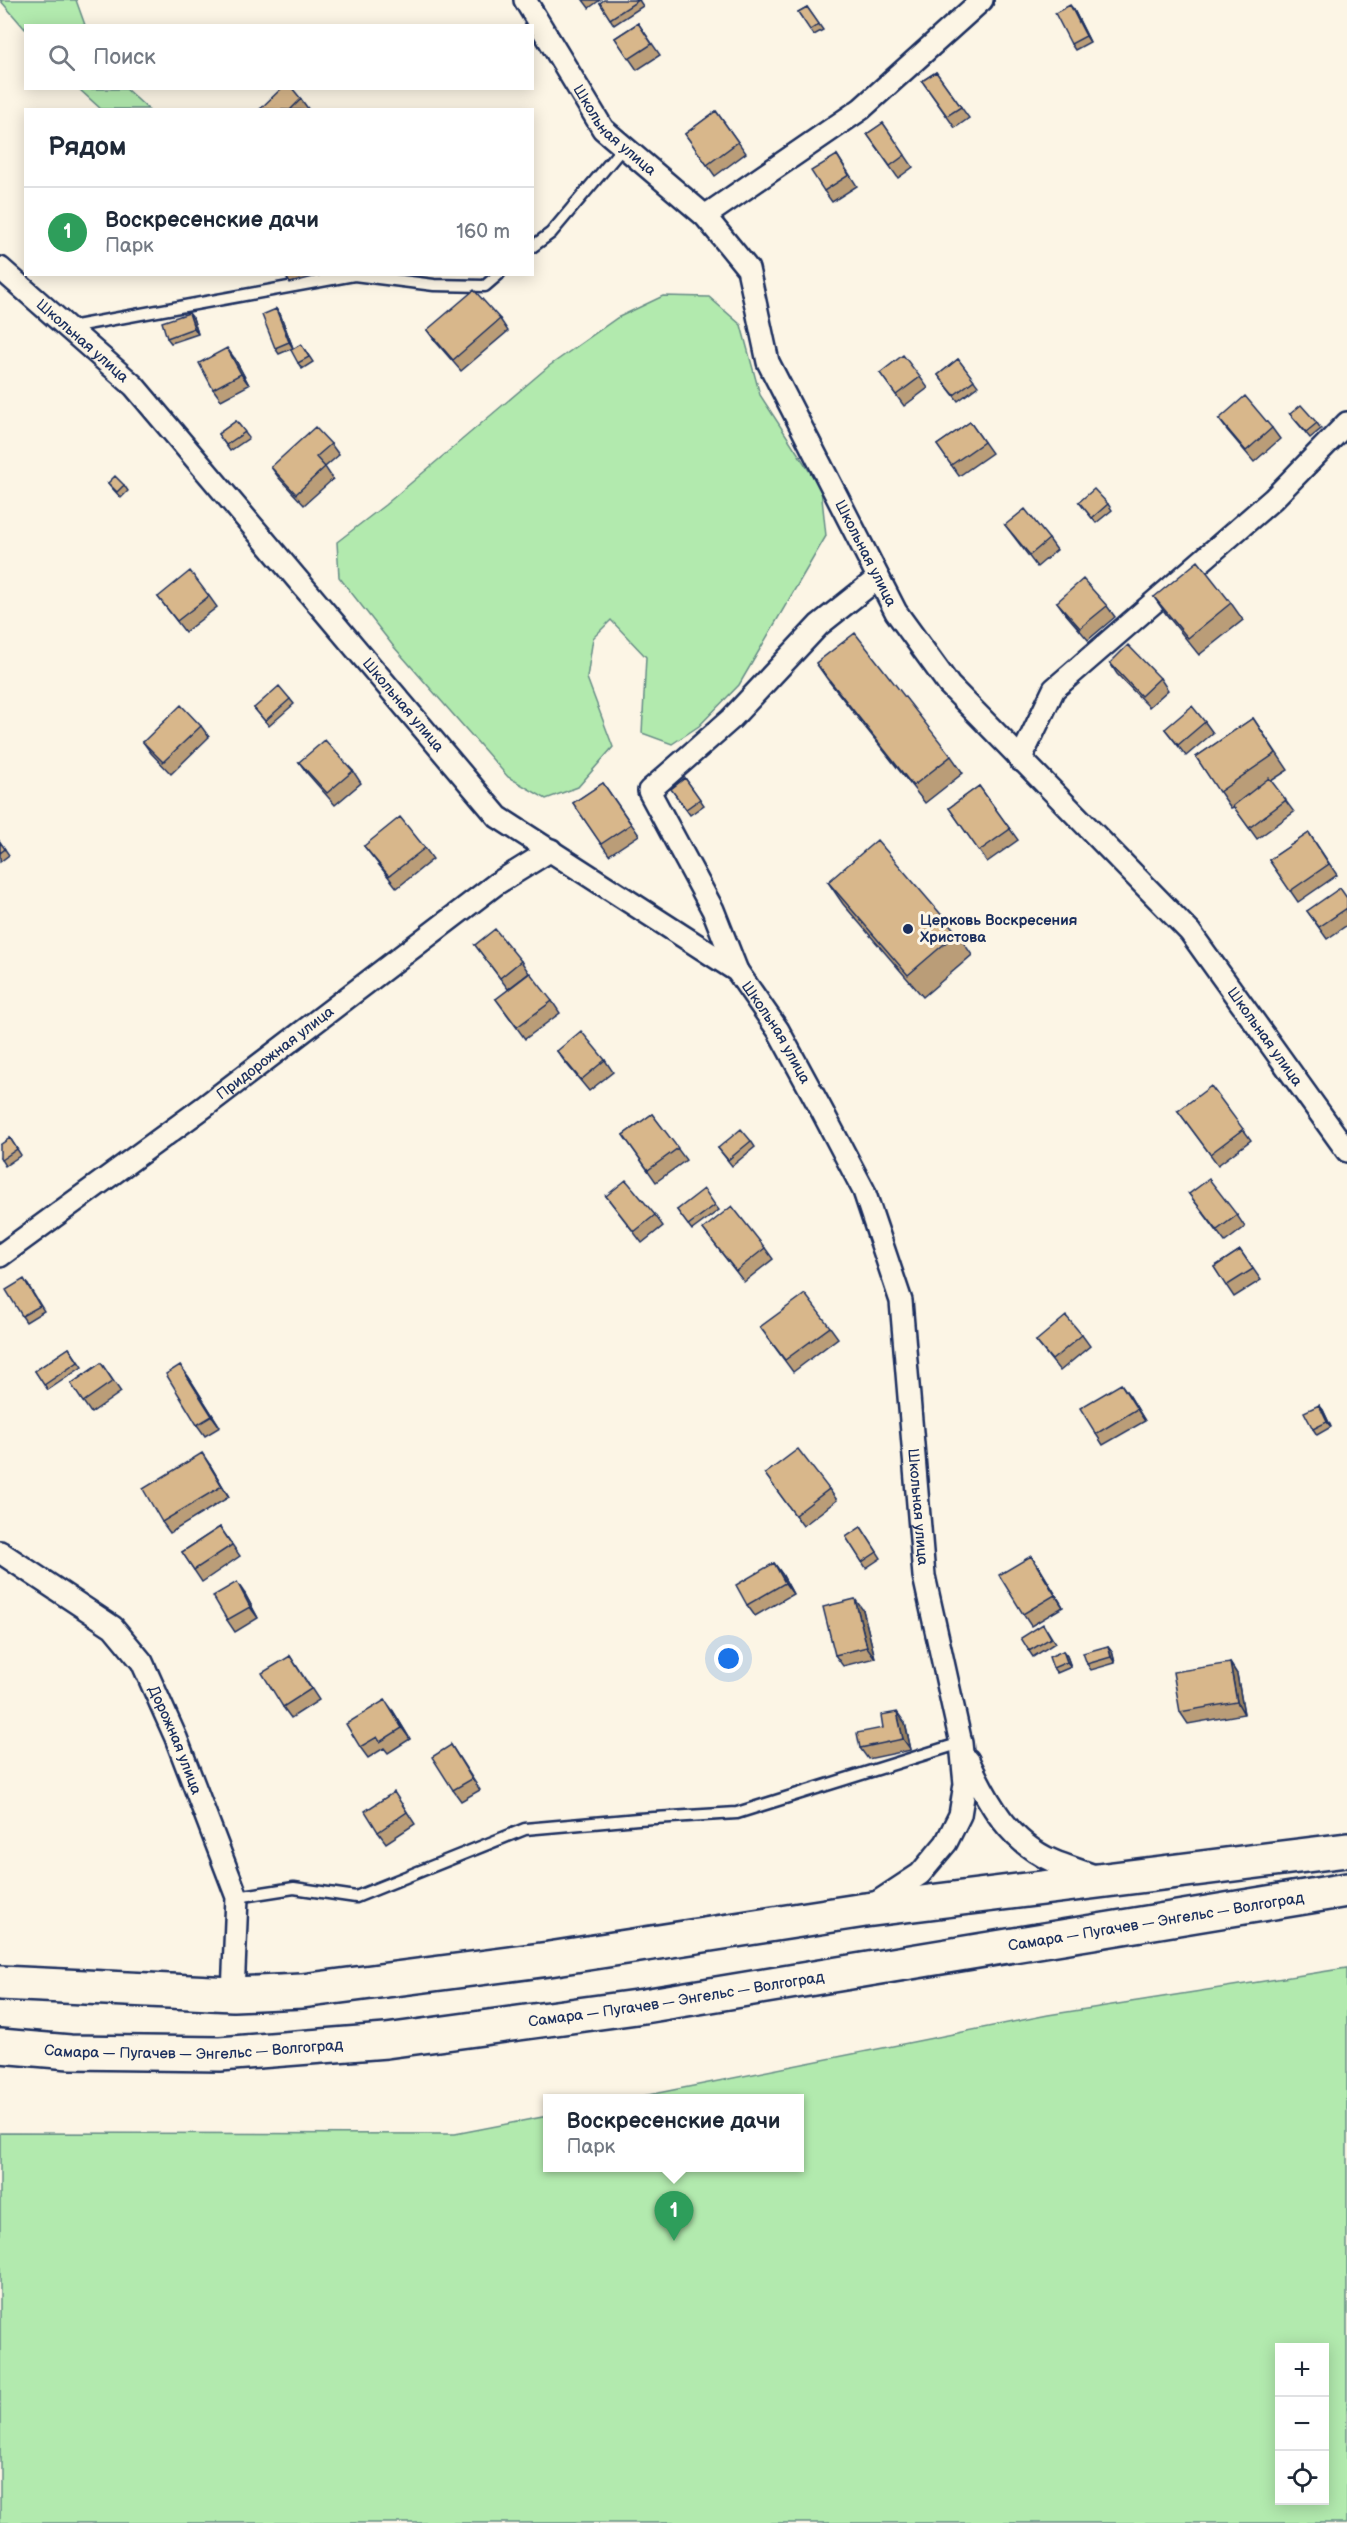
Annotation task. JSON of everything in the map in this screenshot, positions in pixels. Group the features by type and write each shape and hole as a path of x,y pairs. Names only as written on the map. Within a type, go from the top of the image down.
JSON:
{"main road":[{"path":"0,1983 233,1994 302,1991 538,1961 865,1910 1347,1851"},
{"name":"Самара — Пугачев — Энгельс — Волгоград","path":"0,2046 70,2052 220,2054 386,2041 645,2006 1347,1890"}],"street":[{"name":"Школьная улица","path":"525,0 603,129 705,216 748,270 768,362 896,612 949,686 1190,932 1347,1151"},
{"path":"705,216 861,110 982,0"},
{"name":"Школьная улица","path":"0,268 135,386 498,817 737,971 778,1030 864,1191 901,1301 924,1576 961,1743 964,1785 960,1815 946,1844 920,1874 865,1910"},
{"path":"1020,760 1054,689 1273,500 1345,430"},
{"path":"737,971 713,910 649,791 731,719 819,626 879,578"},
{"name":"Придорожная улица","path":"0,1256 204,1107 496,884 551,850"},
{"name":"Дорожная улица","path":"0,1552 113,1627 142,1662 176,1738 237,1897 233,1994"},
{"path":"961,1743 983,1793 1002,1822 1021,1841 1051,1860 1107,1880"}],"lane":[{"path":"534,246 551,233 624,146"},
{"path":"69,327 349,276"},
{"path":"362,276 434,285 485,286 497,276"},
{"path":"237,1897 294,1888 356,1897 525,1829 737,1813 961,1743"}],"green space":[{"path":"0,0 76,0 85,24 24,24 24,28"},
{"path":"80,90 127,90 147,108 100,108"},
{"path":"663,296 709,297 741,325 760,395 821,489 826,536 739,685 699,726 672,744 642,733 646,657 611,620 593,638 587,678 613,747 578,787 546,799 508,777 394,647 339,577 337,542 385,505 549,366 617,318"},
{"path":"1347,1968 1347,2523 0,2523 0,2133 455,2134 543,2117 543,2172 804,2172 804,2094 653,2094 1048,2015"}],"building":[{"path":"604,0 639,0 610,19 600,3"},
{"path":"1070,5 1086,36 1071,44 1055,13"},
{"path":"807,7 819,24 810,30 798,12"},
{"path":"638,23 652,44 629,59 615,38"},
{"path":"936,72 961,107 947,116 922,81"},
{"path":"280,90 294,90 301,99 292,108 261,108"},
{"path":"716,111 738,142 707,165 685,134"},
{"path":"883,123 905,155 890,166 867,134"},
{"path":"837,155 849,175 824,191 811,171"},
{"path":"474,290 500,319 453,360 427,330"},
{"path":"276,309 289,342 275,348 262,315"},
{"path":"189,313 194,328 167,338 162,322"},
{"path":"301,344 309,357 298,363 291,350"},
{"path":"227,348 241,374 213,389 199,363"},
{"path":"903,355 920,377 896,395 880,373"},
{"path":"958,359 974,380 954,395 938,375"},
{"path":"1245,396 1272,428 1246,451 1219,419"},
{"path":"1301,405 1317,423 1306,432 1290,414"},
{"path":"236,421 245,432 226,445 218,434"},
{"path":"970,422 984,442 951,465 937,445"},
{"path":"315,427 331,444 316,457 325,467 296,494 271,467"},
{"path":"115,476 124,485 117,492 108,483"},
{"path":"1094,489 1108,504 1092,518 1079,502"},
{"path":"1025,509 1049,539 1030,555 1005,525"},
{"path":"1198,561 1231,603 1188,638 1154,597"},
{"path":"190,571 209,596 177,621 158,597"},
{"path":"1083,579 1107,606 1080,628 1057,602"},
{"path":"855,633 951,756 913,786 816,663"},
{"path":"1128,645 1160,678 1141,696 1110,663"},
{"path":"279,686 290,699 265,721 254,708"},
{"path":"181,705 201,726 163,762 143,742"},
{"path":"1192,706 1205,722 1178,745 1165,729"},
{"path":"1253,718 1276,753 1219,792 1196,757"},
{"path":"325,740 353,771 327,793 299,762"},
{"path":"685,778 700,799 686,809 671,789"},
{"path":"1269,778 1286,800 1249,828 1233,806"},
{"path":"603,783 631,824 601,844 573,803"},
{"path":"979,786 1010,829 979,851 949,808"},
{"path":"400,817 425,848 389,876 364,846"},
{"path":"1309,833 1329,864 1290,891 1269,860"},
{"name":"Церковь Воскресения Христова","path":"877,840 957,933 908,975 828,882"},
{"path":"0,842 5,849 0,853"},
{"path":"1340,888 1347,898 1347,908 1319,927 1307,911"},
{"path":"495,929 521,961 500,978 475,945"},
{"path":"530,973 552,1001 517,1027 496,999"},
{"path":"581,1031 605,1060 581,1080 557,1051"},
{"path":"1211,1086 1243,1129 1210,1154 1178,1111"},
{"path":"652,1114 678,1148 648,1170 623,1135"},
{"path":"741,1129 751,1141 728,1160 718,1148"},
{"path":"10,1138 17,1149 1,1160 0,1145"},
{"path":"1209,1179 1237,1215 1217,1230 1189,1194"},
{"path":"626,1180 655,1215 634,1232 606,1196"},
{"path":"704,1189 715,1205 688,1225 677,1210"},
{"path":"732,1206 765,1248 736,1271 703,1229"},
{"path":"1240,1250 1253,1269 1226,1286 1214,1267"},
{"path":"24,1279 40,1306 22,1316 6,1290"},
{"path":"805,1294 830,1327 785,1360 760,1327"},
{"path":"1066,1316 1082,1335 1052,1360 1036,1341"},
{"path":"69,1348 78,1362 44,1385 35,1371"},
{"path":"101,1363 113,1381 83,1402 71,1384"},
{"path":"180,1365 212,1416 197,1425 166,1374"},
{"path":"1121,1384 1137,1409 1096,1434 1080,1408"},
{"path":"1319,1405 1327,1422 1313,1429 1304,1412"},
{"path":"798,1449 829,1489 795,1515 765,1474"},
{"path":"202,1453 222,1486 162,1522 143,1489"},
{"path":"220,1527 232,1545 194,1570 182,1552"},
{"path":"861,1527 877,1552 862,1562 846,1537"},
{"path":"1031,1556 1055,1595 1023,1614 999,1575"},
{"path":"774,1563 785,1583 747,1605 736,1585"},
{"path":"237,1582 250,1607 227,1620 213,1596"},
{"path":"855,1599 867,1647 835,1655 823,1607"},
{"path":"1043,1624 1051,1638 1029,1651 1021,1638"},
{"path":"1108,1646 1111,1657 1087,1664 1083,1653"},
{"path":"1063,1651 1067,1662 1053,1668 1049,1657"},
{"path":"290,1656 311,1689 283,1707 262,1673"},
{"path":"1230,1663 1237,1702 1180,1712 1173,1672"},
{"path":"385,1700 402,1728 380,1742 377,1737 360,1747 346,1724"},
{"path":"897,1712 903,1739 860,1748 857,1733 883,1728 881,1715"},
{"path":"451,1745 472,1779 453,1790 432,1757"},
{"path":"394,1792 407,1812 378,1832 365,1811"}],"place":[{"name":"Церковь Воскресения Христова","path":"908,929"},
{"name":"Воскресенские дачи","path":"674,2241"}]}
